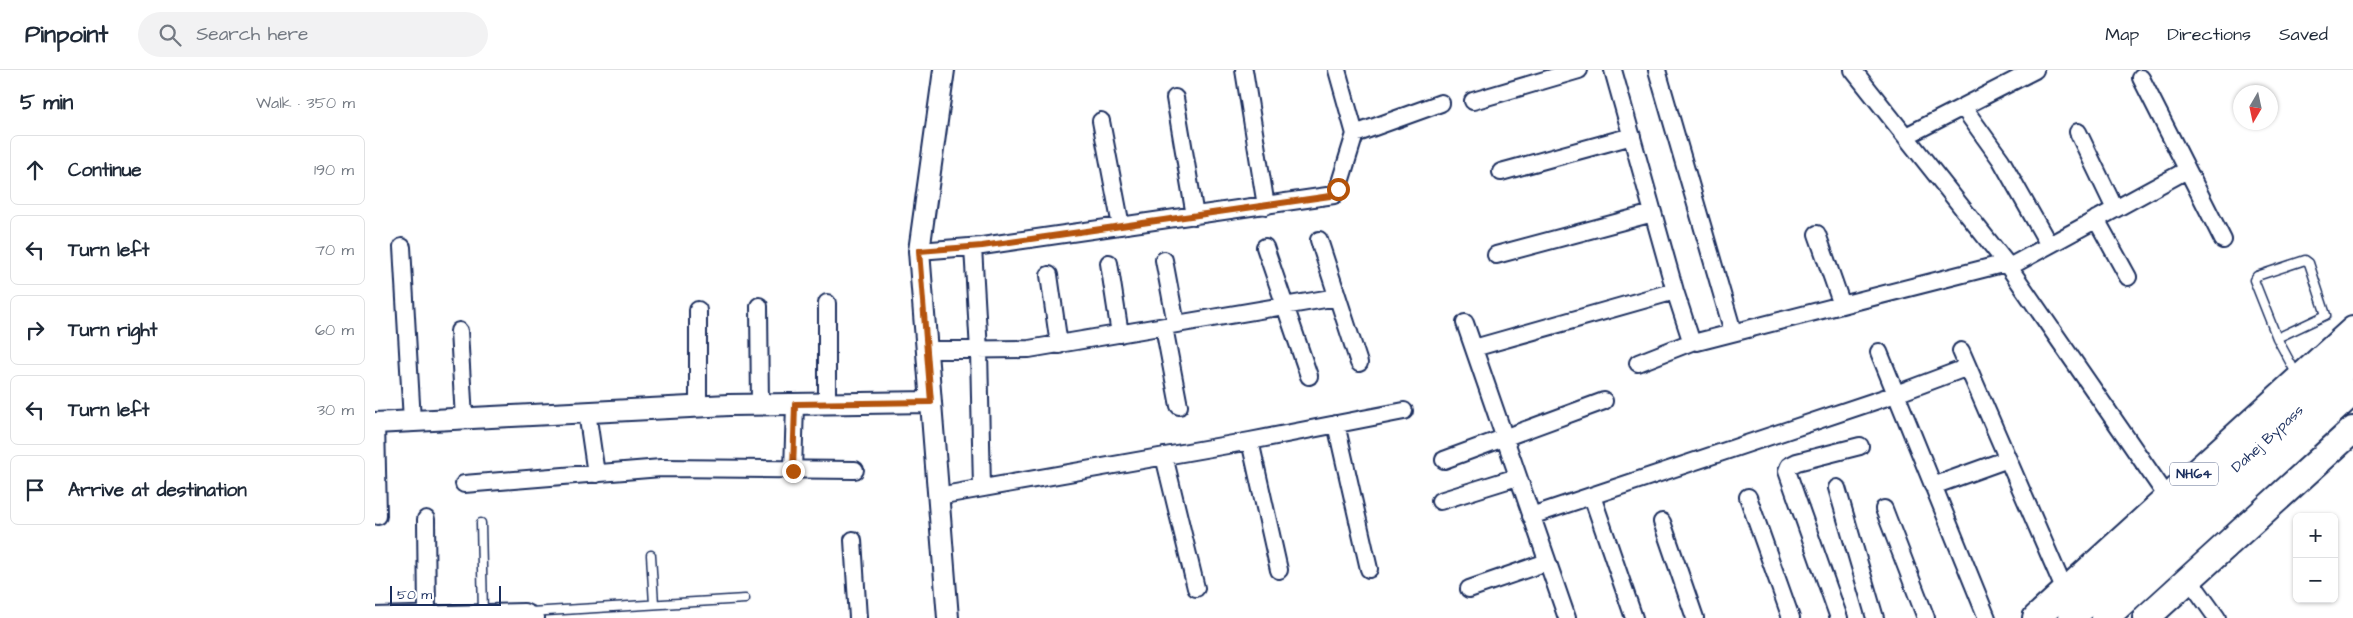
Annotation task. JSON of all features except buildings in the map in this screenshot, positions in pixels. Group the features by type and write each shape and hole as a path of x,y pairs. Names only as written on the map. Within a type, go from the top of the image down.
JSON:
{"highway":[{"name":"NH64","path":"2036,618 2353,330"},
{"name":"Dahej Bypass","path":"2105,618 2299,426 2353,360"},
{"name":"Dahej Bypass","path":"2071,618 2299,426 2353,392"},
{"path":"2146,618 2353,430"}],"street":[{"path":"944,70 919,251 948,618"},
{"path":"1244,70 1266,206"},
{"path":"919,251 973,247 1334,195 1338,189 1355,134 1337,70"},
{"path":"1473,101 1579,70"},
{"path":"1613,70 1675,291 1690,337 1694,341"},
{"path":"1657,70 1733,332"},
{"path":"1853,70 2008,265 2168,498"},
{"path":"1905,136 2035,70"},
{"path":"2141,78 2223,240"},
{"path":"1175,98 1195,216"},
{"path":"1355,134 1441,103"},
{"path":"1963,107 2001,160 2049,245"},
{"path":"1101,122 1121,226"},
{"path":"2079,132 2115,209"},
{"path":"1501,172 1632,136"},
{"path":"1637,362 1694,341 2008,265 2049,245 2187,170"},
{"path":"1496,255 1653,213"},
{"path":"2096,219 2128,277"},
{"path":"1817,234 1842,305"},
{"path":"1319,240 1359,363"},
{"path":"973,247 979,351 982,488"},
{"path":"1265,247 1309,376"},
{"path":"402,248 412,421"},
{"path":"1164,260 1179,406"},
{"path":"1109,263 1120,334"},
{"path":"1049,275 1059,345"},
{"path":"1474,348 1675,291"},
{"path":"927,350 1013,351 1059,345 1337,297"},
{"path":"827,303 827,404"},
{"path":"759,306 760,405"},
{"path":"697,310 698,407"},
{"path":"1465,323 1564,617"},
{"path":"459,332 464,419"},
{"path":"1961,351 2065,591"},
{"path":"1879,352 1987,618"},
{"path":"1531,516 1896,394 1969,367"},
{"path":"1444,460 1504,436 1604,401"},
{"path":"379,516 376,423 698,407 931,402"},
{"path":"793,471 795,404"},
{"path":"938,496 1250,441 1404,411"},
{"path":"587,412 596,474"},
{"path":"1336,424 1369,569"},
{"path":"1250,441 1279,570"},
{"path":"1839,618 1787,471 1789,466 1797,462 1860,446"},
{"path":"1164,456 1196,588"},
{"path":"1933,486 2008,459"},
{"path":"464,484 661,468 793,471 855,470"},
{"path":"1440,502 1517,477"},
{"path":"1837,488 1875,618"},
{"path":"1592,496 1634,618"},
{"path":"1748,497 1791,618"},
{"path":"1884,509 1926,618"},
{"path":"426,519 427,615"},
{"path":"1662,522 1695,618"},
{"path":"853,540 858,618"},
{"path":"1469,588 1547,562"},
{"path":"2189,579 2217,618"},
{"path":"375,616 483,613 530,615"}],"lane":[{"path":"2277,338 2326,315 2309,263 2305,260 2255,278 2255,284 2277,338 2299,379"},
{"path":"481,523 483,613"},
{"path":"651,556 654,604"},
{"path":"530,615 654,604 745,599"}],"route":[{"path":"793,471 795,404 931,402 919,251 982,246 1330,196 1334,195 1338,189"}]}
